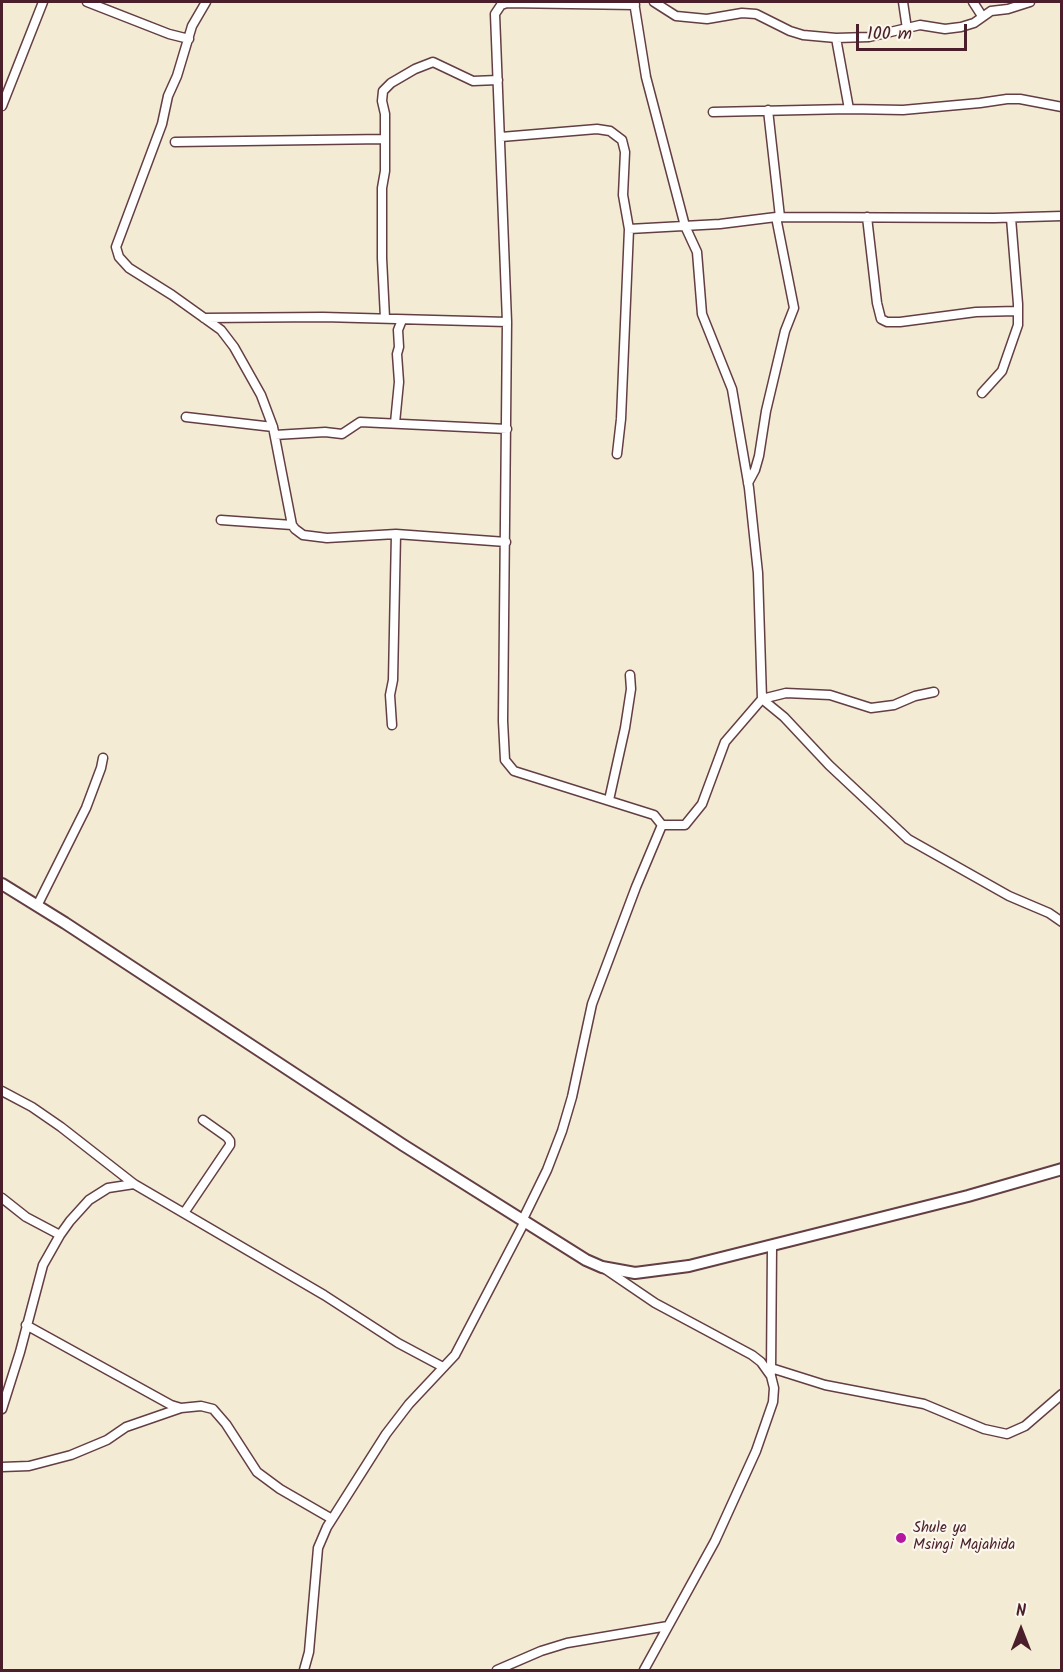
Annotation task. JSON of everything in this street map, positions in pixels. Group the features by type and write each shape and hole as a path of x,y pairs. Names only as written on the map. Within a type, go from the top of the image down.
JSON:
{"street":[{"path":"2,106 43,2"},
{"path":"87,2 169,34 189,39"},
{"path":"206,2 192,26 168,96 162,124 116,247 119,257 129,268 221,330 234,347 261,395 274,431 292,525 303,535 327,538 396,534 506,542"},
{"path":"654,2 676,16 707,19 742,13 756,15 803,35 836,38 869,38 920,25 945,29 961,27 974,23 992,11 1030,2"},
{"path":"903,2 907,29"},
{"path":"974,2 982,16"},
{"path":"662,825 654,815 514,771 505,760 503,721 507,322 495,14 501,5 507,3 635,3 646,77 686,226 697,252 702,314 732,389 748,483 758,573 762,699 784,717 829,765 908,839 1009,896 1062,922"},
{"path":"836,38 849,109"},
{"path":"385,318 382,283 382,188 386,171 385,114 382,101 384,91 391,83 433,62 473,81 498,80"},
{"path":"712,112 903,110 1007,99 1020,99 1062,107"},
{"path":"748,483 759,456 766,411 785,331 794,308 779,242 768,110"},
{"path":"501,137 597,129 610,131 622,140 625,152 623,195 629,229 621,419 617,454"},
{"path":"175,142 385,139"},
{"path":"629,229 720,224 778,217 1011,218 1062,216"},
{"path":"867,217 881,319 887,322 900,322 976,312 1017,311"},
{"path":"982,393 1002,371 1008,350 1016,334 1018,304 1011,218"},
{"path":"204,318 385,318 507,322"},
{"path":"395,423 399,382 398,330 402,320"},
{"path":"186,417 274,431 342,434 360,422 507,429"},
{"path":"221,520 292,525"},
{"path":"392,725 390,695 393,680 396,534"},
{"path":"609,800 625,728 631,689 630,675"},
{"path":"662,825 686,825 702,804 725,741 762,699 786,693 830,695 871,708 894,705 915,696 934,692"},
{"path":"37,906 89,801 103,758"},
{"path":"304,1671 309,1652 318,1548 332,1519 386,1434 409,1404 454,1355 524,1220 562,1131 572,1097 592,1004 662,825"},
{"path":"2,884 403,1145 586,1260 602,1267 655,1303 752,1355 771,1372 924,1404 984,1429 1007,1434 1025,1426 1062,1394"},
{"path":"2,1091 32,1107 61,1127 134,1184 324,1295 398,1343 443,1366"},
{"path":"184,1213 231,1145 227,1137 203,1120"},
{"path":"602,1267 634,1273 689,1266 968,1196 1062,1169"},
{"path":"2,1409 20,1352 42,1265 69,1221 89,1200 108,1188 134,1184"},
{"path":"2,1198 26,1217 60,1235"},
{"path":"644,1671 715,1541 756,1451 773,1402 774,1388 771,1372 772,1246"},
{"path":"26,1325 161,1400 181,1408"},
{"path":"2,1467 29,1466 71,1455 107,1440 126,1427 181,1408 201,1406 213,1409 226,1424 257,1472 280,1489 332,1519"},
{"path":"497,1671 541,1651 567,1643 668,1626"}],"place":[{"name":"Shule ya Msingi Majahida","path":"901,1538"}]}
